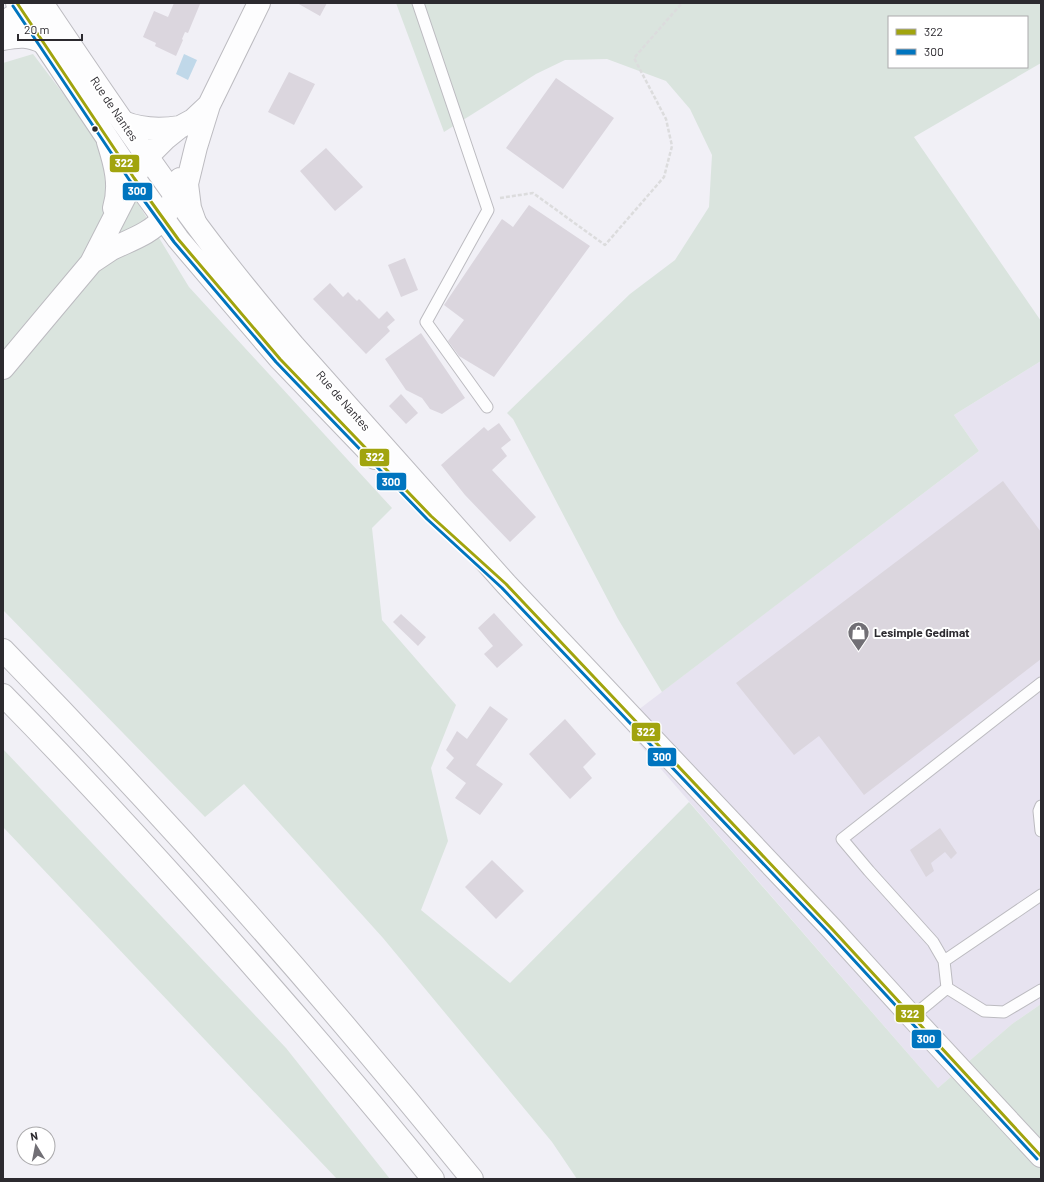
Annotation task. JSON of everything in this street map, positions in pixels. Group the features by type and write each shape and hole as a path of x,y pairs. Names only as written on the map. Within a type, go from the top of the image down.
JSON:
{"main road":[{"path":"196,224 190,208 187,184 196,147 209,106 259,3"},
{"path":"27,9 12,17 3,31 34,38 49,50 103,113 146,169 149,199"},
{"name":"Rue de Nantes","path":"27,9 49,50 105,134"},
{"name":"Rue de Nantes","path":"27,9 118,114 146,169 169,206 196,224 265,312 506,584 826,923 912,1018 1041,1156"},
{"path":"3,368 91,263 109,226 165,139 180,127 193,120 209,106"},
{"path":"118,114 134,126 148,129 180,127"},
{"path":"105,134 146,169 174,170 196,147"},
{"path":"105,134 114,159 118,179 116,202 109,226"},
{"path":"91,263 122,244 148,231 169,206 196,147"},
{"path":"109,226 134,205 149,199 169,206 233,287 265,312"},
{"path":"169,206 178,239 275,354 431,516 506,584"},
{"path":"122,244 151,238 170,237 178,239"},
{"path":"3,650 154,810 291,962 377,1063 472,1179"},
{"path":"3,695 82,777 228,938 350,1078 433,1179"}],"lane":[{"path":"418,3 488,210 426,322 487,407"},
{"path":"947,988 944,961 933,942 842,839 1041,683"},
{"path":"1041,806 1039,811 1041,831"},
{"path":"944,961 1041,895"},
{"path":"912,1018 947,988"},
{"path":"947,988 984,1011 1004,1012 1041,990"}],"path":[{"path":"485,201 533,193 605,245 664,177 672,146 666,119 634,58 682,3"}],"shaded area":[{"path":"396,3 1041,3 1041,63 914,137 1041,321 1041,361 954,415 979,451 662,692 618,619 513,419 507,413 630,294 675,260 709,207 712,155 690,109 666,81 607,59 565,60 536,74 444,132"},
{"path":"33,54 103,146 189,287 392,508 372,528 382,620 456,705 431,768 448,841 421,910 510,983 689,802 938,1088 1012,1024 1041,1004 1041,1179 577,1179 552,1142 383,938 244,784 205,817 3,610 3,63"},
{"path":"1041,361 1041,1004 1012,1024 938,1088 621,723 979,451 954,415"},
{"path":"3,749 286,1048 390,1179 337,1179 3,827"}],"water":[{"path":"184,54 197,60 188,80 176,74"}],"building":[{"path":"174,3 200,4 188,33 185,32 176,56 155,46 156,43 143,37 154,11 168,17"},
{"path":"297,3 327,3 320,16"},
{"path":"289,72 315,84 294,125 268,112"},
{"path":"556,78 614,118 563,189 506,148"},
{"path":"326,148 363,187 335,211 300,171"},
{"path":"529,205 590,246 494,377 459,356 448,341 464,320 444,305 502,219 513,227"},
{"path":"405,258 418,290 401,297 388,265"},
{"path":"330,283 343,297 348,292 357,301 359,299 379,319 387,311 395,320 387,327 390,331 366,354 313,299"},
{"path":"421,333 465,398 442,414 430,409 422,398 406,390 385,359"},
{"path":"401,394 418,413 406,424 389,406"},
{"path":"499,423 511,440 501,448 507,456 492,470 536,517 510,542 465,495 441,465 484,427 488,431"},
{"path":"1003,481 1041,532 1041,659 864,795 819,736 794,755 736,683"},
{"path":"494,613 523,645 497,668 484,654 493,646 478,628"},
{"path":"401,614 426,637 418,646 393,622"},
{"path":"490,706 508,719 476,765 503,784 480,815 455,798 466,783 446,768 454,758 446,750 457,731 467,739"},
{"path":"565,719 596,754 583,767 592,778 570,799 529,754"},
{"path":"940,828 957,853 951,859 945,852 931,863 934,871 926,877 910,850"},
{"path":"492,860 524,891 496,919 465,887"}],"transit line":[{"name":"322","path":"17,3 134,178 178,239 280,359 431,516 506,584 832,929 1041,1156"},
{"name":"300","path":"13,6 130,181 174,242 276,362 427,519 502,588 828,932 1037,1159"}],"place":[{"name":"Lesimple Gedimat","path":"858,652"}]}
